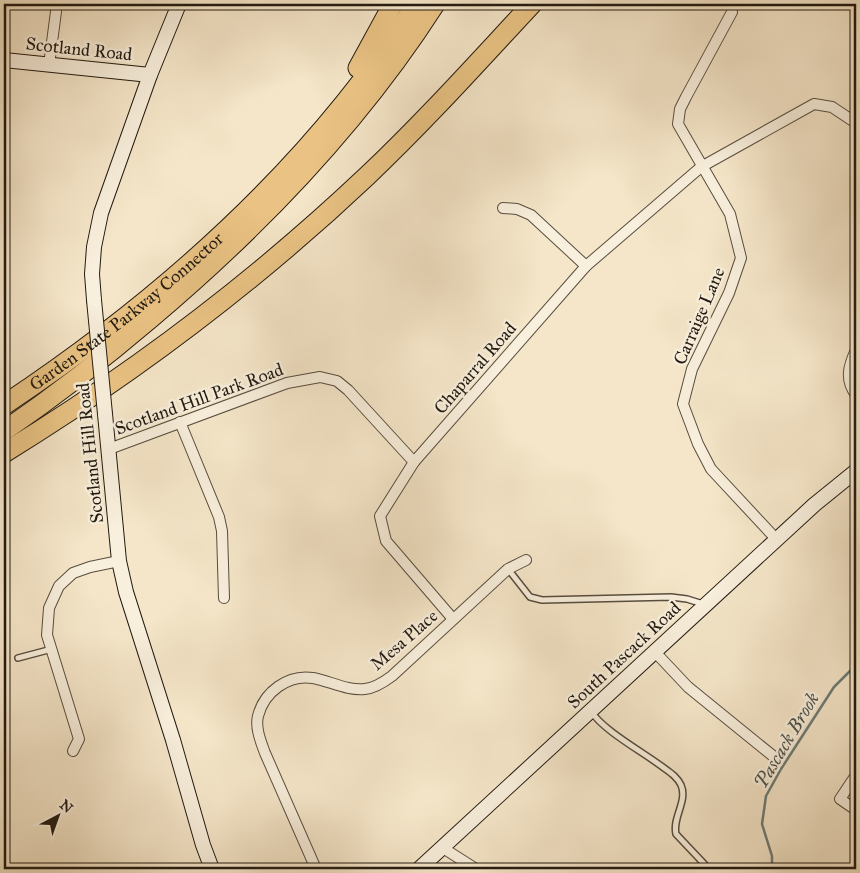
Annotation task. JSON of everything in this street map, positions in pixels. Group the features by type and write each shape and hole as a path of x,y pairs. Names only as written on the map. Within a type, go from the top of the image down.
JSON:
{"highway":[{"path":"245,213 344,89 369,50 393,4"},
{"path":"245,213 290,168 331,120 371,69 416,4"},
{"path":"4,431 58,393 136,331 214,263 267,213 322,155 364,104 435,4"},
{"path":"4,453 65,414 144,359 222,301 271,261 385,158 530,7"},
{"name":"Garden State Parkway Connector","path":"4,405 74,356 150,298 245,213"}],"street":[{"path":"49,65 57,4"},
{"name":"Scotland Hill Road","path":"179,4 150,75 101,213 94,247 92,274 119,561 135,626 174,740 203,845 212,869"},
{"name":"Carraige Lane","path":"732,12 680,109 678,124 730,214 740,258 729,293 692,368 683,404 698,444 711,469 777,540"},
{"name":"Scotland Road","path":"4,60 150,75"},
{"name":"Chaparral Road","path":"453,619 386,541 382,526 380,516 414,462 586,266 701,166 814,104 832,107 856,123"},
{"path":"503,208 517,209 531,215 586,266"},
{"path":"856,350 850,362 848,375 856,396"},
{"name":"Scotland Hill Park Road","path":"109,449 287,383 320,377 337,381 348,390 414,462"},
{"path":"180,422 219,517 222,531 224,598"},
{"name":"South Pascack Road","path":"420,869 814,505 856,471"},
{"name":"Mesa Place","path":"316,869 264,753 259,736 258,716 268,696 279,685 295,678 312,678 350,688 366,690 380,684 392,676 508,569 526,560"},
{"path":"73,751 79,738 47,635 49,608 59,586 74,573 90,567 119,561"},
{"path":"655,652 688,687 773,756"},
{"path":"856,775 840,799 856,810"},
{"path":"443,848 476,869"}],"lane":[{"path":"508,569 530,597 542,600 671,597 687,599 706,605"},
{"path":"18,658 52,649"},
{"path":"591,711 595,719 676,778 682,790 681,803 674,827 676,834 709,869"}],"waterway":[{"name":"Pascack Brook","path":"772,869 772,856 762,824 766,796 781,769 834,687 856,665"}]}
